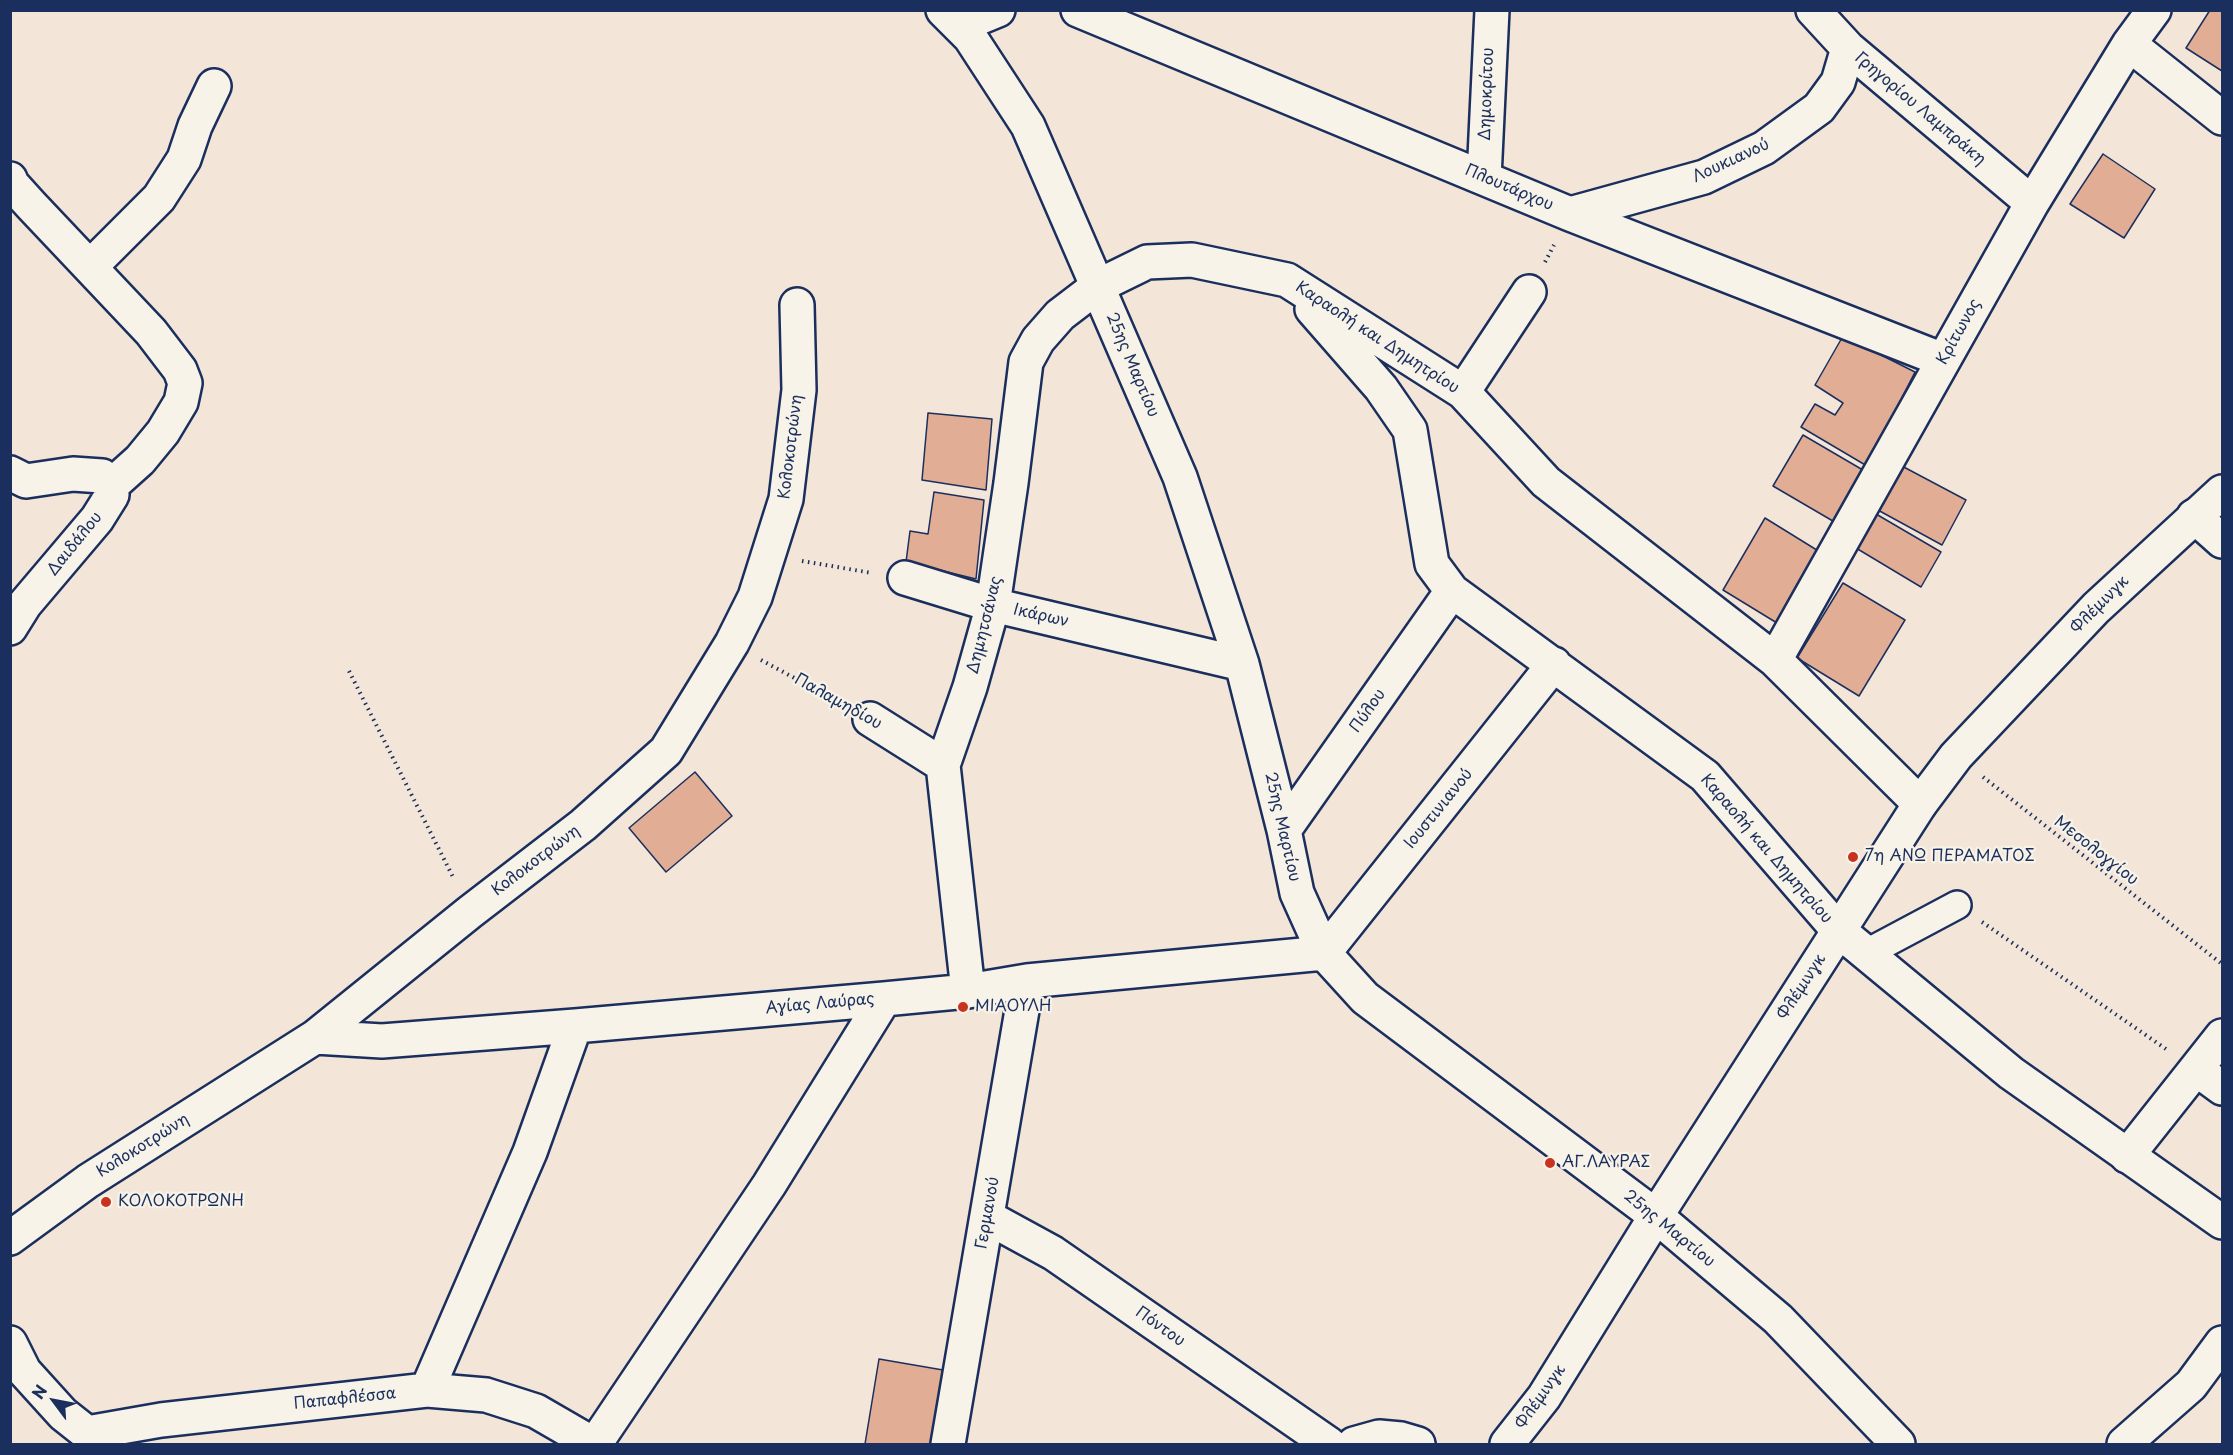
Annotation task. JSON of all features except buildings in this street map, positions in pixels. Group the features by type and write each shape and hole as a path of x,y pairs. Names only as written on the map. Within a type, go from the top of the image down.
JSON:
{"street":[{"path":"951,18 998,10"},
{"name":"Πλουτάρχου","path":"1078,10 1570,214 1943,360"},
{"name":"Δημοκρίτου","path":"1484,178 1492,10"},
{"name":"Κρίτωνος","path":"1775,660 2032,203 2129,44 2154,10"},
{"name":"25ης Μαρτίου","path":"951,18 970,37 1028,126 1180,477 1242,664 1284,830 1297,893 1324,953 1365,998 1656,1216 1778,1319 1898,1444"},
{"name":"Γρηγορίου Λαμπράκη","path":"1836,25 2032,203"},
{"name":"Λουκιανού","path":"1570,214 1704,177 1764,148 1819,108 1838,82 1836,25"},
{"path":"2129,44 2223,118"},
{"path":"90,267 159,198 184,159 195,126 214,86"},
{"path":"10,179 31,205 151,332 180,370 185,383 181,402 163,432 140,460 111,486 102,476 73,474 26,481 10,473"},
{"name":"Καραολή και Δημητρίου","path":"1098,286 1147,261 1192,260 1287,280 1463,392 1546,482 1775,660 1920,804"},
{"name":"Καραολή και Δημητρίου","path":"1287,280 1381,388 1410,430 1432,564 1452,591 1705,776 1838,930 1865,954 2011,1073 2223,1222"},
{"name":"Δημητσάνας","path":"969,991 943,765 970,687 993,605 1026,362 1038,340 1060,315 1098,286"},
{"path":"1463,392 1529,292"},
{"name":"Κολοκοτρώνη","path":"10,1238 88,1180 315,1037 470,912 583,825 666,751 732,643 755,597 786,499 799,390 797,305"},
{"name":"Δαιδάλου","path":"10,628 25,604 97,519 112,495 111,486"},
{"name":"Φλέμινγκ","path":"1507,1444 1544,1397 1838,930 1920,804 1956,756 2096,608 2194,516 2223,492"},
{"path":"2194,516 2223,541"},
{"name":"Ικάρων","path":"905,578 993,605 1242,664"},
{"name":"Πύλου","path":"1284,830 1452,591"},
{"name":"Ιουστινιανού","path":"1324,953 1554,664"},
{"name":"Παλαμηδίου","path":"870,719 943,765"},
{"path":"1865,954 1957,905"},
{"name":"Αγίας Λαύρας","path":"315,1037 382,1041 575,1026 969,991 1027,981 1324,953"},
{"name":"Γερμανού","path":"948,1444 1027,981"},
{"path":"594,1444 769,1185 884,999"},
{"path":"427,1390 530,1152 575,1026"},
{"path":"2127,1156 2223,1036"},
{"path":"2196,1069 2223,1088"},
{"name":"Πόντου","path":"987,1216 1053,1253 1329,1444"},
{"path":"2124,1444 2191,1385 2223,1342"},
{"path":"10,1343 24,1371 63,1414 91,1438"},
{"name":"Παπαφλέσσα","path":"91,1438 161,1420 427,1390 486,1395 536,1411 594,1444"},
{"path":"1354,1444 1379,1437 1401,1439 1418,1444"}],"path":[{"path":"1529,292 1570,214"},
{"path":"769,556 905,578"},
{"name":"Παλαμηδίου","path":"732,643 870,719"},
{"path":"349,671 470,912"},
{"name":"Μεσολογγίου","path":"1956,756 2223,964"},
{"path":"1957,905 2196,1069"}],"place":[{"name":"7η ΑΝΩ ΠΕΡΑΜΑΤΟΣ","path":"1853,857"},
{"name":"ΜΙΑΟΥΛΗ","path":"963,1007"},
{"name":"ΑΓ.ΛΑΥΡΑΣ","path":"1550,1163"},
{"name":"ΚΟΛΟΚΟΤΡΩΝΗ","path":"106,1202"}]}
